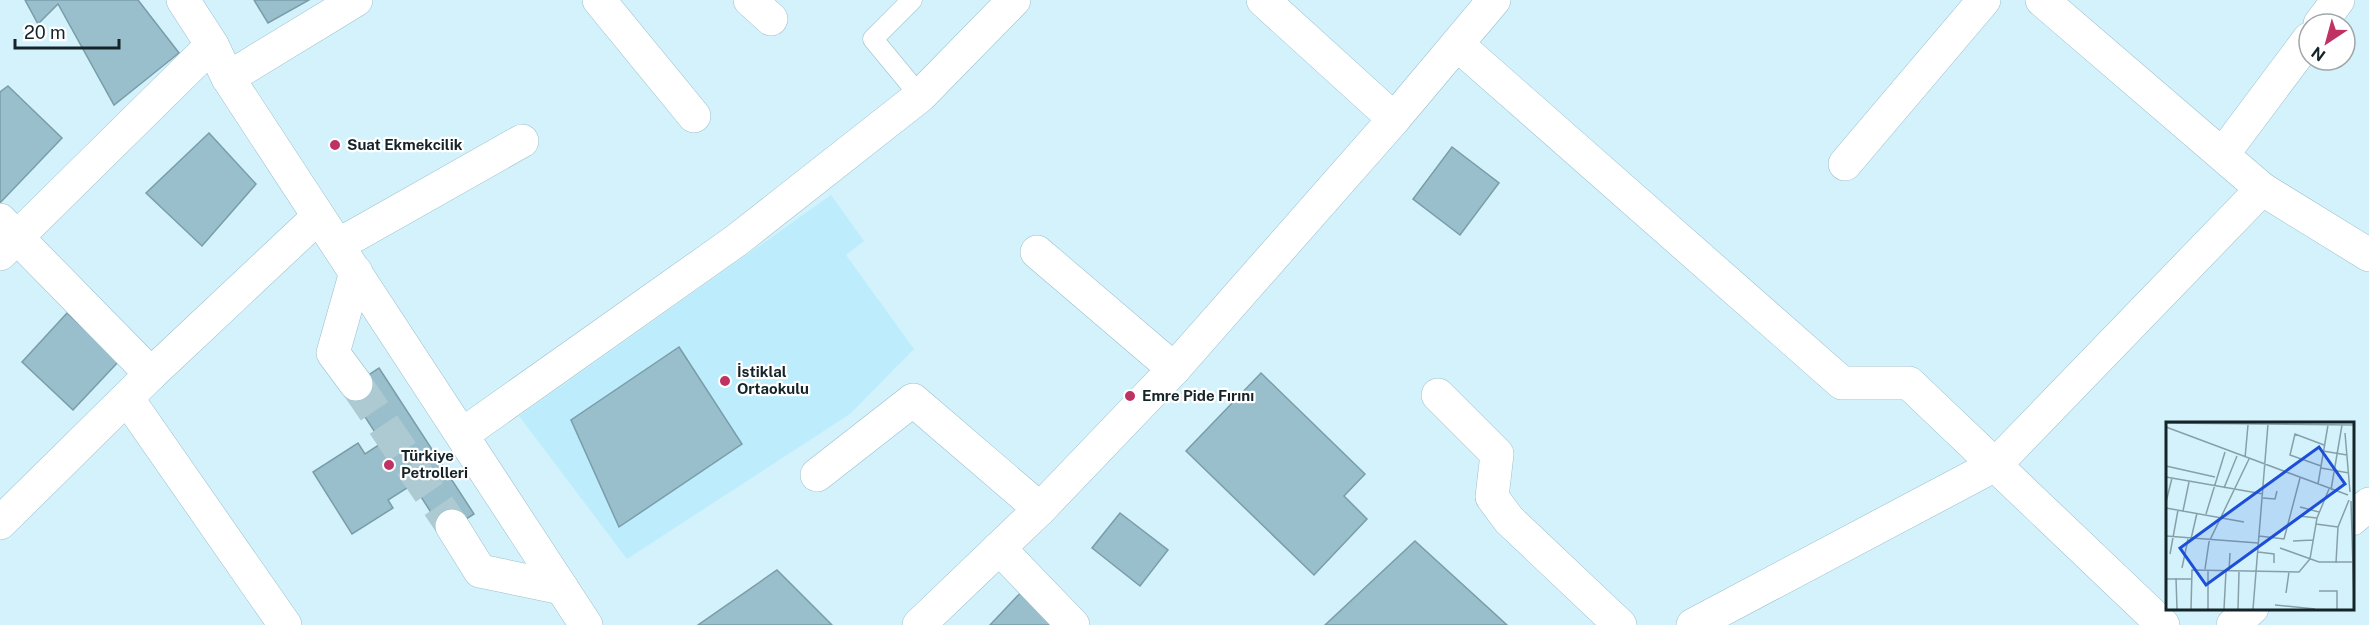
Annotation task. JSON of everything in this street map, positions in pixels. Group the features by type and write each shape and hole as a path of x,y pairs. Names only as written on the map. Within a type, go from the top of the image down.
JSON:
{"street":[{"path":"183,0 212,45 228,78 586,625"},
{"path":"228,78 356,0"},
{"path":"599,0 694,116"},
{"path":"463,434 737,240 920,96 1014,0"},
{"path":"1263,0 1394,119"},
{"path":"919,625 1040,509 1174,369 1394,119 1494,0"},
{"path":"1845,164 1984,0"},
{"path":"2042,0 2262,189 2369,255"},
{"path":"152,374 6,237 212,45"},
{"path":"1458,45 1842,383 1909,383 2163,625"},
{"path":"2223,154 2297,55"},
{"path":"338,245 522,141"},
{"path":"1693,625 1995,465 2262,189"},
{"path":"0,523 127,398 318,217"},
{"path":"1037,252 1174,369"},
{"path":"356,272 333,352 356,384"},
{"path":"1438,395 1497,454 1492,497 1509,520 1620,625"},
{"path":"127,398 285,625"},
{"path":"817,475 913,400 1040,509"},
{"path":"2354,517 2369,504"},
{"path":"452,526 480,571 562,588"},
{"path":"999,548 1073,625"},
{"path":"2233,625 2251,610"}],"lane":[{"path":"912,0 873,39 920,96"}],"shaded area":[{"name":"İstiklal Ortaokulu","path":"831,195 864,241 846,255 914,349 850,414 627,559 519,416"}],"building":[{"path":"25,0 138,0 179,53 114,105 58,4 38,24"},
{"path":"254,0 309,0 268,23"},
{"path":"8,86 62,138 0,203 0,92"},
{"path":"209,133 256,184 202,246 146,193"},
{"path":"1452,147 1499,183 1460,235 1413,199"},
{"path":"67,313 119,361 73,410 22,362"},
{"path":"679,347 742,444 619,527 571,420"},
{"path":"379,368 474,514 444,533 413,484 388,500 393,508 352,534 313,472 358,443 365,454 382,443 347,389"},
{"path":"1261,373 1365,474 1344,496 1367,519 1314,575 1186,451"},
{"path":"1120,513 1168,550 1140,586 1092,548"},
{"path":"1415,541 1507,625 1325,625"},
{"path":"777,570 832,625 698,625"},
{"path":"1025,588 1064,625 990,625"}],"tunnel":[{"path":"356,384 452,526"}],"place":[{"name":"Suat Ekmekcilik","path":"335,145"},
{"name":"İstiklal Ortaokulu","path":"725,381"},
{"name":"Emre Pide Fırını","path":"1130,396"},
{"name":"Türkiye Petrolleri","path":"389,465"}]}
